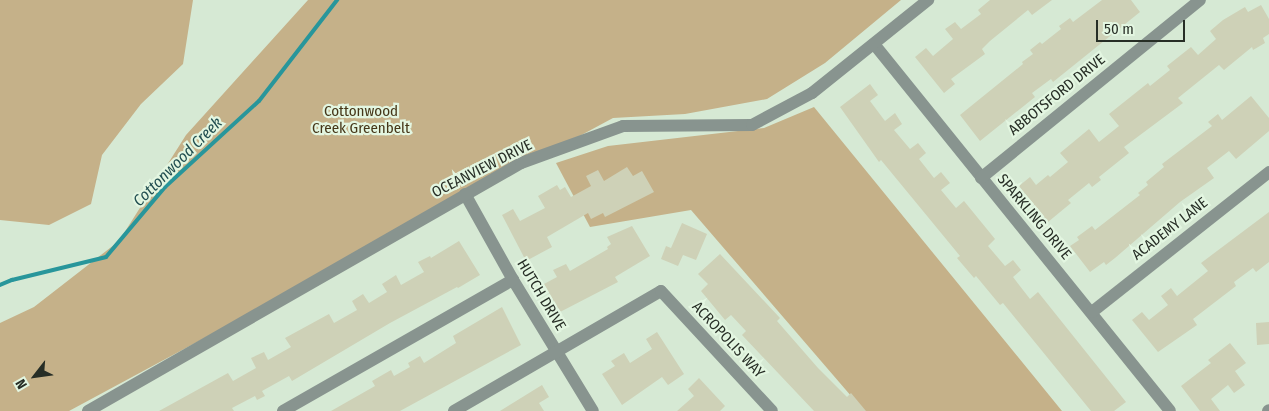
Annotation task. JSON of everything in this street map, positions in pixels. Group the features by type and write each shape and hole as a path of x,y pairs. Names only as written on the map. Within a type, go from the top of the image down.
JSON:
{"street":[{"name":"OCEANVIEW DRIVE","path":"88,411 521,163 623,126 752,125 812,93 928,0"},
{"name":"ABBOTSFORD DRIVE","path":"981,178 1200,0"},
{"name":"SPARKLING DRIVE","path":"874,44 1170,411"},
{"name":"ACADEMY LANE","path":"1092,312 1269,172"},
{"name":"HUTCH DRIVE","path":"465,194 513,280 593,411"},
{"path":"283,411 513,280"},
{"name":"ACROPOLIS WAY","path":"556,351 661,292 772,411"},
{"path":"454,411 556,351"}],"green space":[{"path":"0,0 193,0 183,64 141,104 102,155 91,204 49,225 0,220"},
{"name":"Cottonwood Creek Greenbelt","path":"308,0 901,0 825,63 767,99 685,114 613,118 69,411 0,411 0,323 34,307 119,241 186,135"},
{"path":"814,107 1062,411 864,411 691,210 590,227 556,163 608,146 764,128"}],"building":[{"path":"990,0 1052,0 1032,15 1028,10 990,41 982,49 985,54 951,79 955,84 944,93 915,57 926,48 933,56 953,39 945,29 955,22 961,29 981,14 978,10"},
{"path":"1102,0 1131,0 1140,12 1053,82 1051,79 1032,93 1035,97 980,141 960,115 1023,64 1022,62 1033,54 1030,50 1040,42 1042,44 1061,29 1059,26 1070,18 1073,22"},
{"path":"1261,5 1269,19 1269,34 1263,38 1265,43 1253,50 1252,47 1224,70 1219,65 1178,98 1183,103 1124,147 1129,153 1099,177 1101,180 1092,187 1089,183 1068,200 1071,203 1048,222 1019,186 1030,177 1036,185 1048,175 1050,177 1068,162 1060,153 1089,129 1099,142 1119,126 1109,114 1148,83 1150,86 1170,70 1167,66 1191,47 1198,55 1216,39 1210,31 1223,20 1245,7 1248,12"},
{"path":"870,84 878,95 870,101 885,121 895,113 902,124 894,130 910,149 918,143 926,153 919,159 934,178 941,172 950,183 941,190 956,208 964,201 995,239 988,246 1005,266 1013,260 1021,270 1013,277 1030,299 1038,292 1126,402 1114,411 1091,411 1003,303 1000,305 976,276 974,278 957,258 960,256 881,160 879,162 840,107"},
{"path":"1251,96 1269,118 1269,131 1236,159 1229,151 1207,168 1214,178 1180,202 1106,265 1104,262 1090,272 1070,246 1079,240 1077,237 1092,226 1095,230 1140,195 1138,193 1148,185 1146,182 1164,167 1162,164 1212,126 1208,122 1218,114 1222,120"},
{"path":"627,167 633,176 642,171 654,192 605,217 603,213 591,219 588,213 547,237 552,247 526,261 502,215 513,209 520,221 545,208 538,196 557,185 560,190 565,187 571,197 591,186 586,176 598,170 604,181"},
{"path":"1269,212 1269,262 1256,272 1253,268 1234,282 1236,286 1193,319 1197,325 1158,352 1132,320 1142,312 1149,320 1168,305 1161,296 1171,288 1177,296 1208,271 1201,263"},
{"path":"682,223 707,234 696,260 683,255 678,266 661,259 666,246 671,248"},
{"path":"632,226 650,256 615,277 618,282 560,312 544,284 557,277 553,270 566,264 570,271 608,249 607,247 611,244 607,237"},
{"path":"459,241 480,275 458,288 390,323 292,381 289,376 262,391 265,396 257,400 255,396 232,408 234,411 159,411 228,373 233,381 256,368 251,358 264,352 268,360 291,347 285,338 329,314 334,323 357,310 352,301 363,294 369,303 387,292 382,284 396,275 401,285 424,272 418,262 430,256 431,258"},
{"path":"720,254 780,318 777,321 818,368 847,397 851,393 866,411 814,411 742,335 746,331 731,315 725,320 701,291 708,284 698,274"},
{"path":"502,307 521,345 400,411 331,411 375,386 372,381 391,370 394,376 410,367 408,363 420,356 424,363 456,343 453,336"},
{"path":"1269,322 1269,344 1257,345 1256,323"},
{"path":"657,332 684,374 668,385 662,377 622,405 602,374 615,366 611,361 624,353 630,363 652,349 646,339"},
{"path":"1230,343 1246,363 1235,371 1245,385 1234,393 1228,385 1211,399 1220,411 1200,411 1181,386 1211,363 1208,360"},
{"path":"699,378 725,406 720,411 677,411 694,396 688,389"},
{"path":"542,385 549,397 539,403 544,411 500,411"}],"waterway":[{"name":"Cottonwood Creek","path":"0,285 12,280 106,257 165,187 259,101 337,0"}]}
